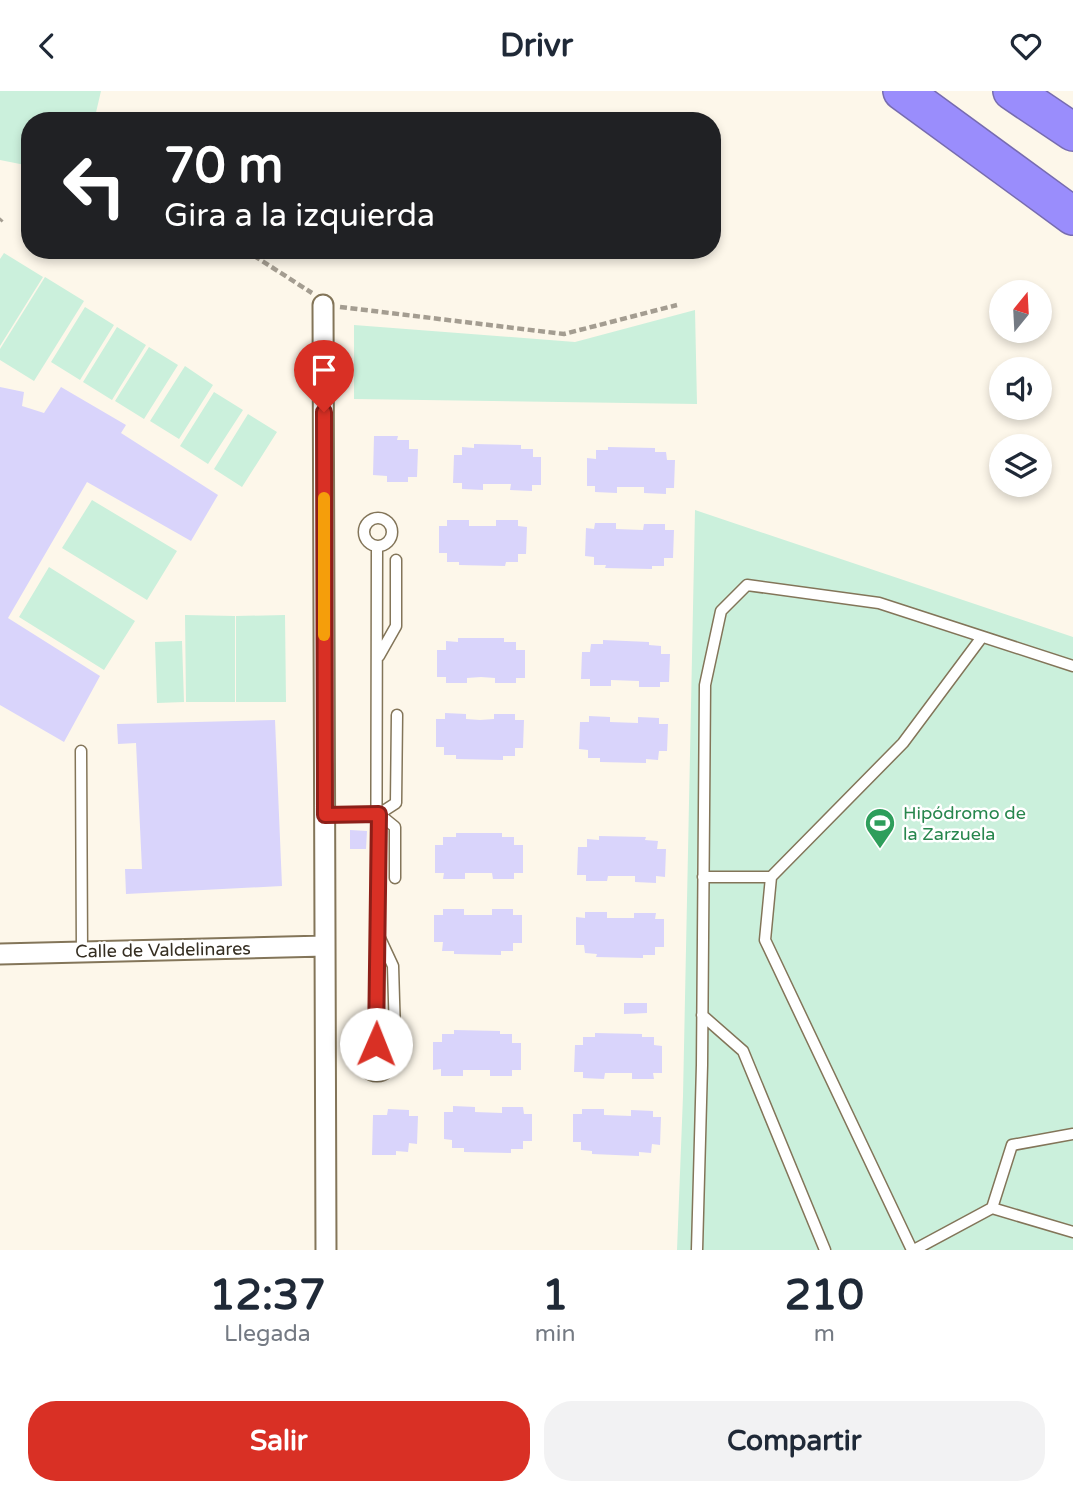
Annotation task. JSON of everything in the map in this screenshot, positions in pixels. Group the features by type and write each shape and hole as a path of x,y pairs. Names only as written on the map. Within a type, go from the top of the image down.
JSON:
{"highway":[{"path":"902,91 1073,216"},
{"path":"1012,91 1073,132"}],"street":[{"path":"323,305 326,1250"},
{"name":"Calle de Valdelinares","path":"0,954 325,946"}],"lane":[{"path":"376,1044 379,814 377,546"},
{"path":"378,657 396,626 396,560"},
{"path":"697,1250 705,685 721,611 747,585 879,603 1073,666"},
{"path":"982,637 903,743 771,877 765,940 913,1250 992,1208 1012,1145 1073,1134"},
{"path":"325,815 379,814 396,803 397,715"},
{"path":"81,751 82,952"},
{"path":"379,814 395,827 395,878"},
{"path":"703,877 771,877"},
{"path":"377,933 393,966 395,1034"},
{"path":"702,1015 743,1051 825,1250"},
{"path":"992,1208 1073,1232"}],"path":[{"path":"260,259 304,286 323,305 565,334 677,305"}],"green space":[{"path":"0,91 101,91 96,112 21,112 21,164 0,160"},
{"path":"4,253 43,277 0,346 0,259"},
{"path":"45,277 84,301 34,381 0,360 0,349"},
{"path":"85,307 114,325 80,380 51,362"},
{"path":"695,310 697,404 354,399 354,325 575,342"},
{"path":"117,327 146,345 112,400 83,382"},
{"path":"149,347 178,365 144,419 115,401"},
{"path":"185,366 213,385 179,439 150,421"},
{"path":"214,392 243,410 208,464 180,446"},
{"path":"248,414 277,432 242,487 214,469"},
{"path":"92,500 177,551 147,600 62,548"},
{"name":"Hipódromo de la Zarzuela","path":"695,510 1073,637 1073,1250 677,1250 683,1096"},
{"path":"49,567 135,621 104,670 19,617"},
{"path":"185,615 235,616 235,702 186,702"},
{"path":"285,615 286,702 236,702 236,616"},
{"path":"182,641 184,702 157,703 155,642"}],"building":[{"path":"0,387 24,392 22,406 44,413 61,387 126,425 121,433 218,495 191,541 87,482 8,618 100,676 64,742 0,705"},
{"path":"374,436 398,436 397,440 409,440 409,449 418,449 417,477 408,477 408,482 387,482 387,476 373,475"},
{"path":"474,444 521,445 521,449 533,449 533,457 541,457 541,485 532,485 532,491 510,490 511,484 483,484 483,490 462,489 462,483 453,483 454,455 462,455 462,447 474,448"},
{"path":"608,447 655,448 655,452 666,452 667,460 675,460 674,488 666,488 666,494 644,493 644,487 617,487 617,493 595,492 595,486 587,486 587,458 596,459 596,450 608,450"},
{"path":"447,520 469,520 469,526 496,526 496,520 518,520 518,526 527,527 526,554 518,554 518,562 506,562 505,566 459,565 459,562 447,562 447,553 439,553 439,526 447,526"},
{"path":"595,523 616,523 616,529 643,530 644,524 665,524 665,530 674,530 673,558 664,558 664,566 652,566 652,569 605,568 606,565 594,565 594,557 585,556 586,528 594,529"},
{"path":"458,638 504,638 504,642 516,642 516,650 525,650 525,678 516,678 516,683 495,683 495,678 481,677 467,678 467,683 446,683 446,677 437,677 437,650 446,650 446,641 458,642"},
{"path":"603,640 649,642 649,645 661,646 661,654 670,654 669,682 660,682 660,687 639,687 639,681 611,680 611,686 590,686 590,679 581,679 582,652 590,652 591,644 603,644"},
{"path":"445,713 466,714 466,719 480,720 494,719 494,714 515,714 515,720 524,720 523,748 515,748 515,756 503,756 503,760 456,759 456,755 444,755 444,747 436,747 436,719 445,719"},
{"path":"589,716 610,717 610,722 638,723 638,717 659,718 659,724 668,724 667,751 659,751 658,760 646,759 646,763 600,762 600,758 588,758 588,750 579,749 580,722 589,722"},
{"path":"275,720 282,886 126,894 125,869 142,869 136,743 118,744 117,724"},
{"path":"350,830 367,831 366,849 350,849"},
{"path":"456,833 502,833 502,837 514,837 514,845 523,845 523,873 514,873 514,879 493,879 492,873 465,873 465,879 443,879 444,873 435,873 435,845 443,845 443,837 456,837"},
{"path":"599,836 646,837 645,840 658,841 657,849 666,849 665,877 656,876 656,883 635,882 635,876 608,876 607,881 586,881 586,875 577,875 578,847 587,847 587,839 599,840"},
{"path":"443,909 464,909 464,915 492,915 492,909 513,909 513,915 522,915 522,943 513,943 513,951 501,951 501,955 454,954 454,951 442,951 443,942 434,942 434,915 443,915"},
{"path":"585,912 607,912 607,918 634,918 634,913 656,913 655,919 664,919 664,947 655,947 655,955 643,955 643,958 596,957 597,954 585,953 584,945 576,945 576,917 585,918"},
{"path":"624,1003 647,1003 647,1013 624,1014"},
{"path":"454,1030 500,1031 500,1034 512,1034 512,1043 521,1043 521,1070 512,1070 512,1076 490,1076 490,1070 463,1070 463,1076 441,1076 441,1069 433,1070 433,1042 442,1042 442,1034 454,1034"},
{"path":"595,1033 642,1034 642,1037 654,1037 654,1045 662,1046 662,1073 653,1073 654,1079 632,1079 632,1073 605,1073 604,1079 583,1078 583,1072 574,1072 575,1045 583,1045 583,1037 595,1037"},
{"path":"453,1106 475,1107 475,1112 502,1113 502,1107 523,1107 524,1114 532,1114 532,1141 523,1141 523,1149 511,1149 511,1153 464,1152 464,1148 452,1148 452,1140 444,1139 444,1112 453,1112"},
{"path":"388,1109 409,1110 409,1116 418,1116 417,1144 409,1143 408,1152 396,1151 396,1155 372,1155 373,1115 387,1115"},
{"path":"582,1109 604,1109 604,1115 631,1116 631,1110 653,1111 653,1117 661,1117 660,1145 652,1144 651,1153 639,1152 639,1156 592,1154 592,1151 581,1150 581,1142 573,1142 573,1114 582,1114"}],"slow traffic":[{"path":"324,498 324,635"}],"place":[{"name":"Hipódromo de la Zarzuela","path":"880,850"}],"route":[{"path":"324,412 325,815 379,814 376,1044"}]}
